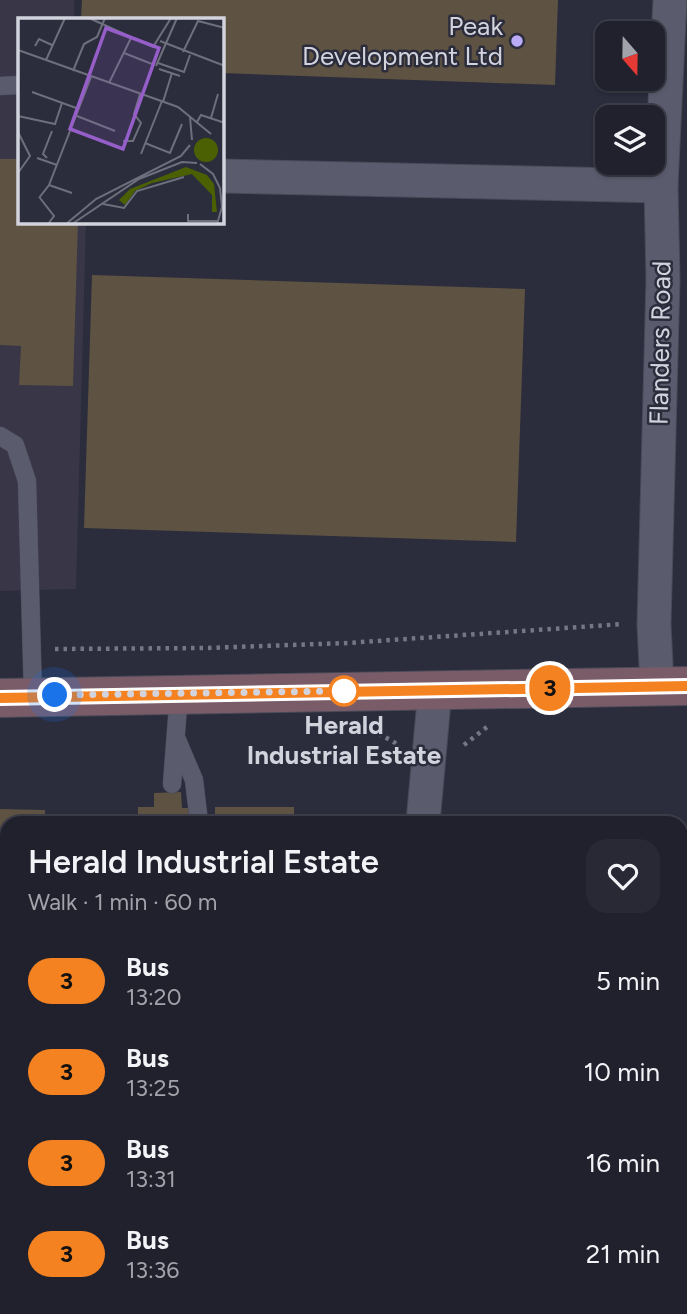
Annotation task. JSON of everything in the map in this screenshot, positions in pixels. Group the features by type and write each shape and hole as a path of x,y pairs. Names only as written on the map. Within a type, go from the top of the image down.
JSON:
{"main road":[{"path":"17,697 672,686"}],"street":[{"name":"Flanders Road","path":"670,0 661,186 675,278 654,624 672,686"},
{"path":"224,176 661,186"},
{"path":"424,816 435,690"}],"lane":[{"path":"0,86 18,85"},
{"path":"0,436 15,445 27,481 30,648 17,697"},
{"path":"172,784 180,693"},
{"path":"176,737 194,780 197,816"}],"path":[{"path":"30,648 323,644 503,630 654,624"}],"shaded area":[{"path":"0,0 74,0 74,18 18,18 18,224 86,224 76,589 0,591"}],"building":[{"path":"82,0 558,0 555,85 224,73 224,18 81,18"},
{"path":"0,159 18,159 18,224 78,224 73,386 19,385 21,346 0,345"},
{"path":"92,275 525,289 516,542 84,528"},
{"path":"181,792 182,808 190,808 190,816 138,816 138,807 154,807 154,793"},
{"path":"215,807 294,807 294,816 215,816"},
{"path":"0,809 45,810 45,816 0,816"}],"bus line":[{"name":"3","path":"0,698 99,694 687,686"}],"place":[{"name":"Peak Development Ltd","path":"517,41"},
{"name":"Herald Industrial Estate","path":"344,691"}],"route":[{"path":"55,695 344,691"}]}
